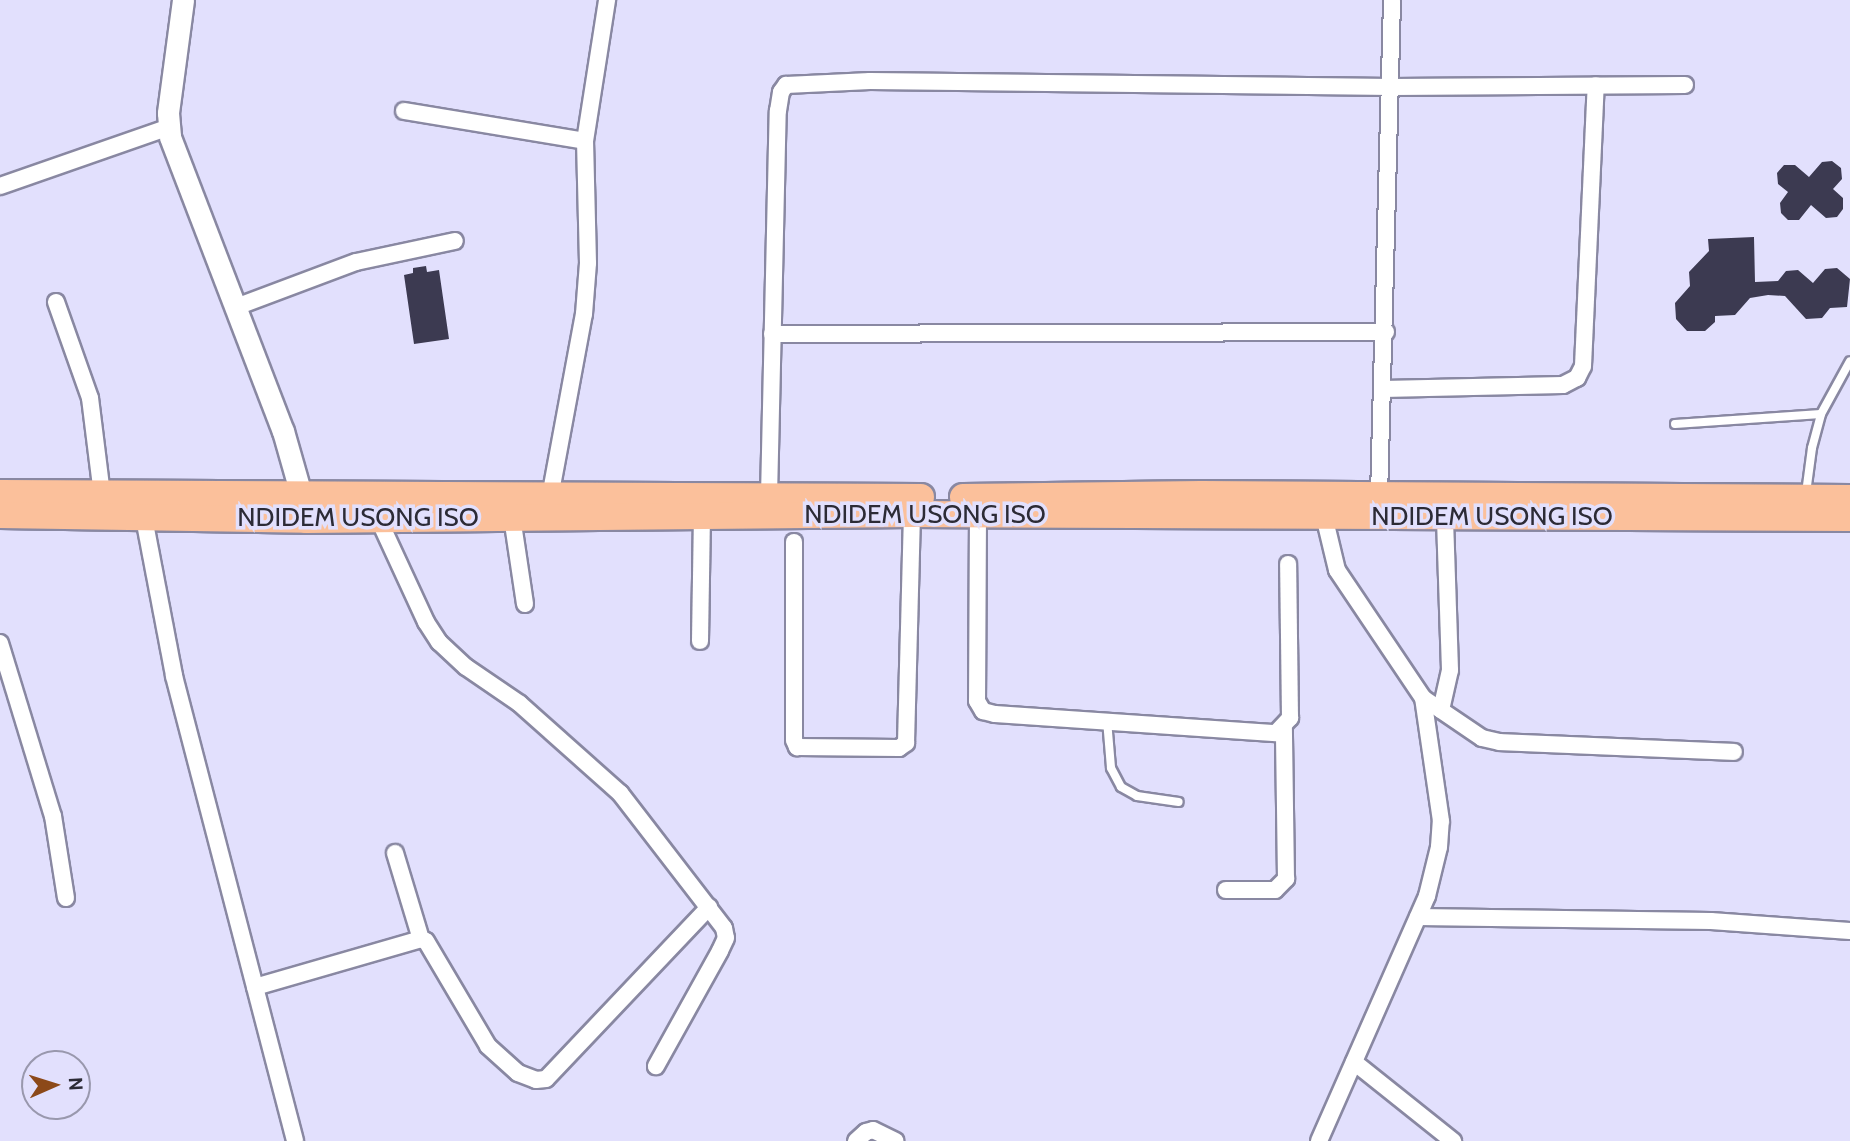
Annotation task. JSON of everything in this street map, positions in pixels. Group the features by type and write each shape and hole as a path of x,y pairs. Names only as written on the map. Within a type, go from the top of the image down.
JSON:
{"highway":[{"name":"NDIDEM USONG ISO","path":"0,493 102,494 304,508 378,518 912,514 1850,518"},
{"name":"NDIDEM USONG ISO","path":"0,515 144,518 550,497 1201,494 1850,498"}],"street":[{"path":"183,0 169,127 283,431 304,508"},
{"path":"550,497 584,314 588,263 585,141 607,0"},
{"path":"1379,497 1386,332 1392,0"},
{"path":"769,496 778,111 781,92 791,83 1392,87 1685,85"},
{"path":"1383,389 1563,385 1577,378 1583,366 1596,85"},
{"path":"404,111 585,141"},
{"path":"0,186 169,127"},
{"path":"236,307 356,262 455,241"},
{"path":"56,302 90,398 102,494"},
{"path":"772,334 1386,332"},
{"path":"794,542 794,740 797,747 900,748 905,743 912,514"},
{"path":"978,514 977,701 983,711 1276,733 1290,718 1288,565"},
{"path":"700,641 702,516"},
{"path":"1324,516 1337,570 1423,698 1482,738 1500,742 1734,752"},
{"path":"512,517 525,604"},
{"path":"1441,710 1450,670 1445,517"},
{"path":"144,518 174,676 295,1141"},
{"path":"378,518 426,622 439,642 466,667 520,704 620,793 724,928 726,938 656,1066"},
{"path":"0,643 53,816 66,898"},
{"path":"1319,1141 1427,896 1439,847 1441,821 1423,698"},
{"path":"1226,890 1275,890 1286,879 1284,727"},
{"path":"395,853 421,939"},
{"path":"255,987 421,939 426,941 488,1046 519,1073 536,1080 546,1079 709,907"},
{"path":"1418,917 1710,921 1850,930"},
{"path":"1354,1062 1453,1141"},
{"path":"856,1141 866,1132 873,1130 897,1141"}],"lane":[{"path":"1805,498 1812,448 1821,414 1850,361"},
{"path":"1675,424 1821,414"},
{"path":"1107,720 1111,768 1121,787 1137,796 1179,802"}],"building":[{"path":"1832,161 1841,168 1842,179 1833,189 1843,198 1843,209 1837,217 1826,218 1811,205 1799,220 1788,220 1781,213 1780,203 1788,192 1778,184 1777,173 1784,165 1795,165 1809,177 1822,162"},
{"path":"1754,237 1755,282 1778,281 1786,271 1798,270 1813,283 1825,269 1837,268 1850,279 1847,307 1830,308 1822,318 1806,319 1785,296 1768,295 1750,298 1735,315 1715,316 1715,322 1705,331 1687,331 1676,319 1675,303 1690,286 1689,272 1709,251 1708,239"},
{"path":"426,266 427,272 439,270 449,339 414,344 404,275 413,273 413,268"}]}
